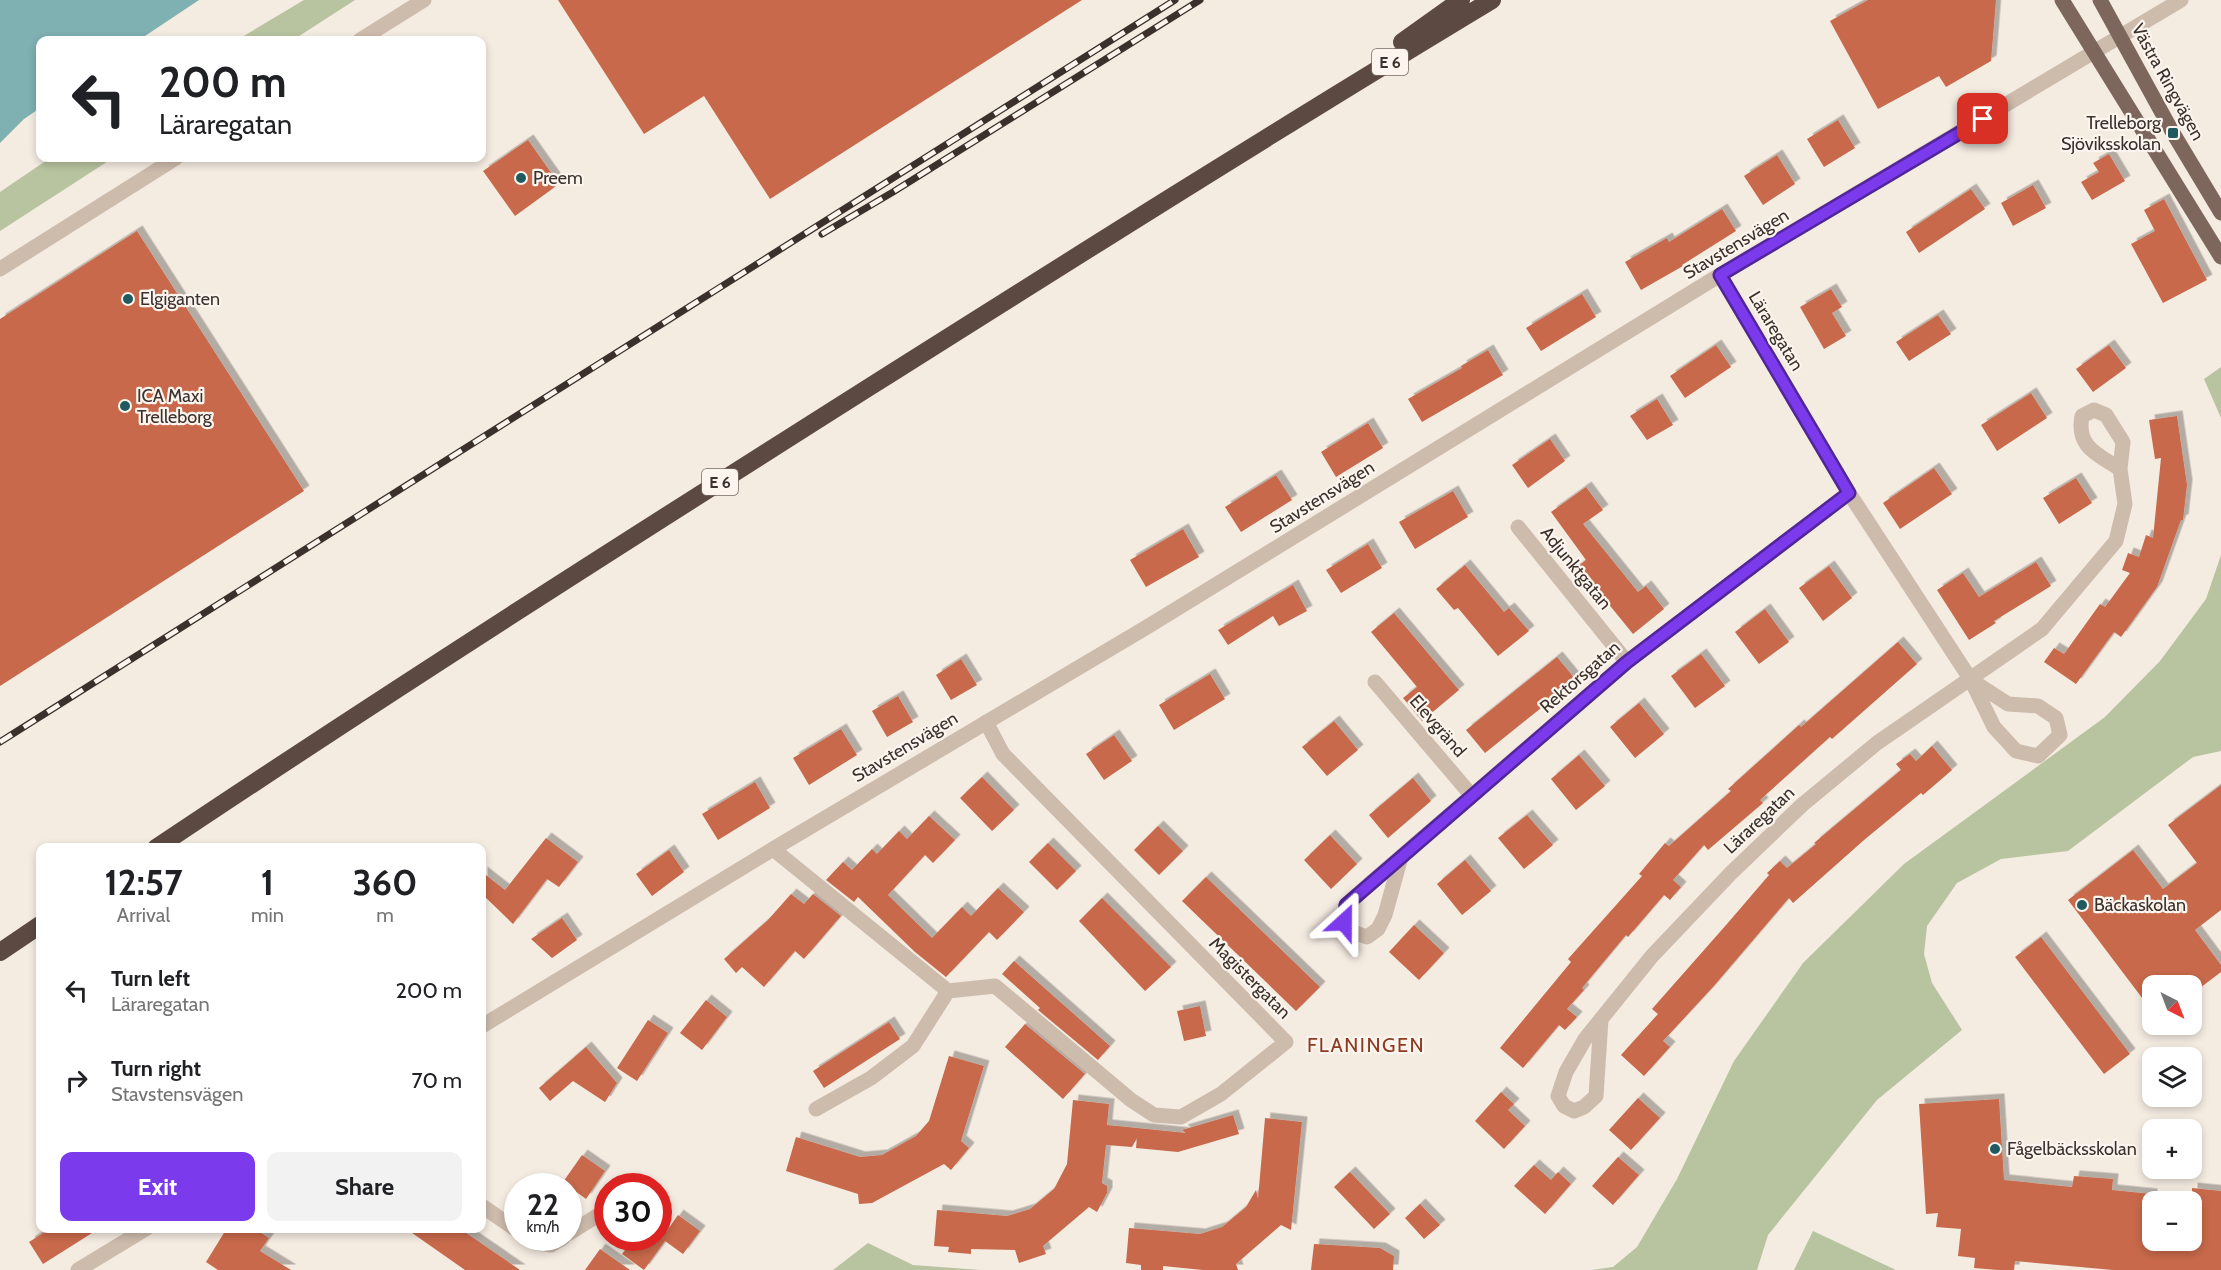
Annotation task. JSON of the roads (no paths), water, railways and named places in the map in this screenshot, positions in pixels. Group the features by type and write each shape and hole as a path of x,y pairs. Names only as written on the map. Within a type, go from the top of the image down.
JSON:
{"highway":[{"name":"E 6","path":"1288,123 1461,0"},
{"name":"E 6","path":"164,843 669,514 1288,123 1492,0"},
{"path":"0,952 36,928"}],"main road":[{"path":"2062,0 2221,257"},
{"name":"Västra Ringvägen","path":"2100,0 2168,125 2221,213"}],"street":[{"path":"366,36 424,0"},
{"name":"Stavstensvägen","path":"486,1024 773,849 1158,621 1720,275 2181,0"},
{"path":"0,269 170,162"},
{"name":"Läraregatan","path":"1720,275 1849,493 1971,680 1994,727 2016,751 2038,756 2060,735 2056,718 2038,706 2008,704 1971,680"},
{"path":"1971,680 2042,629 2116,541 2125,504 2120,469"},
{"name":"Rektorsgatan","path":"1401,856 1385,915 1378,929 1367,937 1353,932 1344,922 1346,905 1401,856 1627,662 1849,493"},
{"name":"Adjunktgatan","path":"1518,527 1627,662"},
{"name":"Läraregatan","path":"1601,1019 1596,1096 1584,1107 1574,1111 1564,1106 1558,1096 1566,1072 1585,1039 1601,1019 1652,956 1731,873 1802,805 1877,743 1971,680"},
{"name":"Elevgränd","path":"1375,682 1472,796"},
{"name":"Magistergatan","path":"948,991 995,986 1131,1100 1154,1115 1181,1117 1221,1094 1286,1042 1003,754 986,722"},
{"path":"773,849 948,991 913,1046 871,1078 816,1108"},
{"path":"486,1209 504,1221"},
{"path":"78,1270 139,1233"}],"water":[{"path":"0,0 199,0 145,36 36,36 36,111 24,119 0,143"}],"railway":[{"path":"0,742 1175,0"},
{"path":"822,234 1200,0"}],"place":[{"name":"Trelleborg Sjöviksskolan","path":"2173,133"},
{"name":"Preem","path":"521,178"},
{"name":"Elgiganten","path":"128,299"},
{"name":"ICA Maxi Trelleborg","path":"125,406"},
{"name":"Bäckaskolan","path":"2082,905"},
{"name":"Fågelbäcksskolan","path":"1995,1149"}],"district":[{"name":"FLANINGEN","path":"1366,1045"}]}
